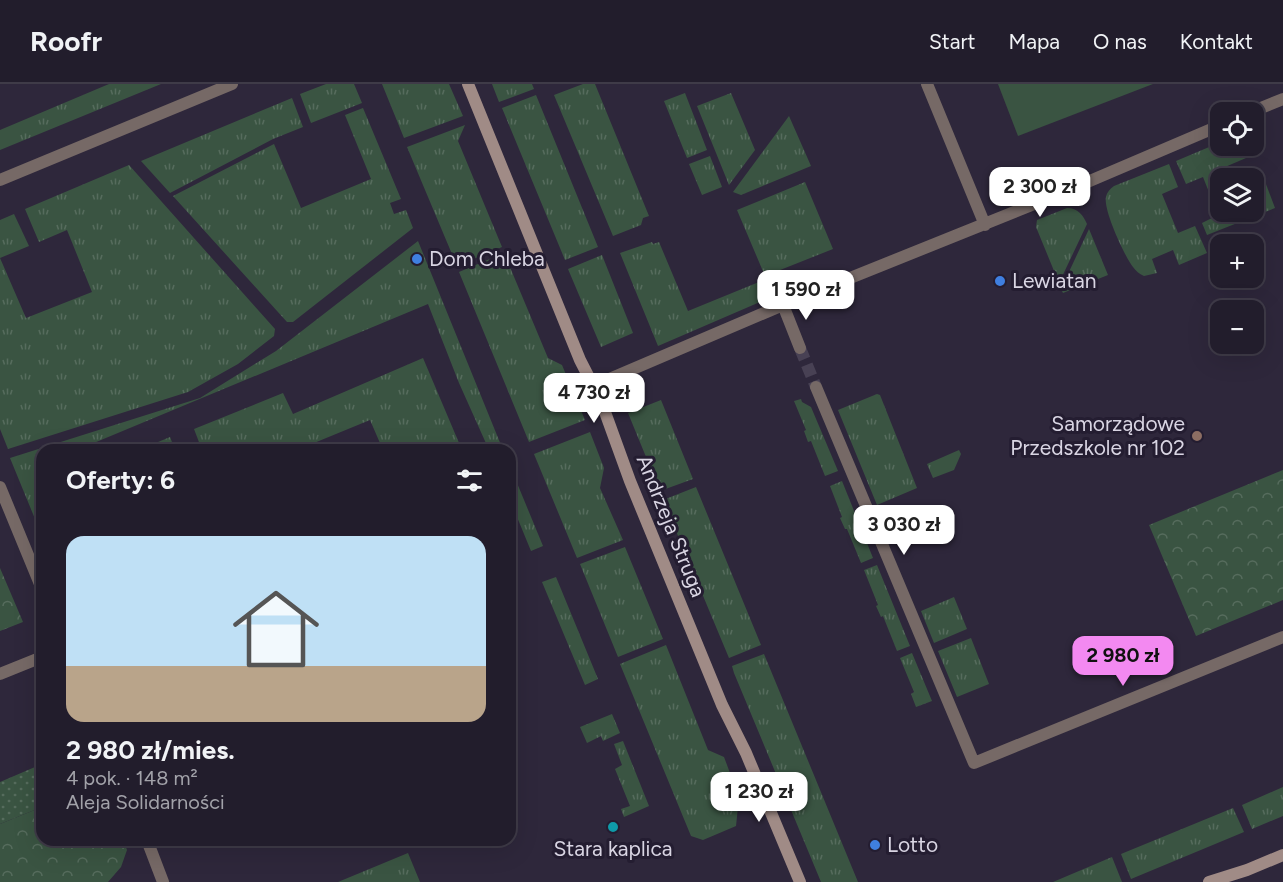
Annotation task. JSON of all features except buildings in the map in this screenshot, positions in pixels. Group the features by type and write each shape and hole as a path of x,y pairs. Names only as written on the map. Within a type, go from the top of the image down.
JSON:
{"street":[{"path":"0,180 210,88 232,84"},
{"name":"Andrzeja Struga","path":"468,84 576,350 612,428 630,481 722,705 746,753 800,882"},
{"path":"927,84 985,225"},
{"path":"1264,107 1283,99"},
{"path":"593,386 783,305 985,225 1210,130"},
{"path":"783,305 800,348"},
{"path":"816,387 974,763 1283,637"},
{"path":"0,487 36,574"},
{"path":"0,674 36,659"},
{"path":"149,846 164,882"},
{"path":"1209,882 1283,855"}],"green space":[{"path":"109,84 161,84 0,150 0,130"},
{"path":"326,84 354,84 362,103 311,123 300,94"},
{"path":"382,84 449,84 463,116 404,138"},
{"path":"492,84 532,84 534,89 499,102"},
{"path":"583,84 595,84 649,216 643,218 641,225 613,236 554,95"},
{"path":"998,84 1153,84 1018,136"},
{"path":"685,93 707,150 687,158 664,101"},
{"path":"731,93 755,150 729,185 697,106"},
{"path":"536,95 598,247 565,260 502,108"},
{"path":"292,98 303,127 273,139 170,193 141,161"},
{"path":"363,108 401,199 390,203 394,214 406,210 413,228 293,322 287,322 173,196 274,144 301,208 371,179 345,115"},
{"path":"789,116 811,166 741,195 733,192"},
{"path":"465,125 458,141 502,247 457,266 407,147"},
{"path":"1210,147 1210,156 1246,156 1225,168 1210,168 1210,195 1203,177 1186,184 1176,161"},
{"path":"710,156 722,187 702,195 689,164"},
{"path":"1169,164 1178,187 1162,194 1178,233 1195,226 1207,253 1179,265 1173,250 1152,259 1157,273 1144,276 1129,262 1120,244 1108,212 1106,197 1114,186"},
{"path":"129,165 275,329 274,336 238,364 188,392 8,449 0,429 0,258 26,318 92,292 67,230 39,242 25,209"},
{"path":"1264,179 1275,208 1264,212"},
{"path":"805,182 833,249 765,276 737,210"},
{"path":"1067,208 1080,213 1087,224 1059,283 1036,227 1037,220"},
{"path":"14,214 29,246 0,258 0,220"},
{"path":"1210,219 1210,222 1240,222 1207,235 1202,223"},
{"path":"1089,229 1108,275 1063,293 1061,289"},
{"path":"418,241 501,444 486,444 428,304 91,444 54,444 200,398 276,351"},
{"path":"652,242 653,244 659,242 688,311 759,282 767,299 658,346 620,253"},
{"path":"504,253 548,358 562,365 585,420 529,442 459,272"},
{"path":"602,255 633,333 601,347 568,269"},
{"path":"423,358 459,444 380,444 370,420 312,444 200,444 194,429 283,393 293,414"},
{"path":"877,394 880,395 917,488 877,505 838,410"},
{"path":"801,399 811,407 838,471 825,476 811,441 808,442 804,431 806,430 794,401"},
{"path":"661,400 693,479 660,491 628,413"},
{"path":"590,432 604,468 600,488 623,540 577,558 534,454"},
{"path":"170,437 173,444 153,444"},
{"path":"36,450 36,521 10,458"},
{"path":"959,450 961,454 954,470 933,478 927,464"},
{"path":"1283,470 1283,600 1196,636 1149,525"},
{"path":"516,481 543,546 531,551 516,515"},
{"path":"842,481 873,558 861,563 840,518 842,517 830,486"},
{"path":"696,487 761,645 729,658 663,500"},
{"path":"625,547 663,639 618,657 580,564"},
{"path":"877,565 910,646 897,651 883,616 881,617 876,606 878,605 864,570"},
{"path":"0,568 23,622 0,631"},
{"path":"556,577 598,679 585,685 542,582"},
{"path":"954,597 967,629 934,643 921,611"},
{"path":"971,638 989,684 957,697 938,651"},
{"path":"666,645 708,750 724,757 739,797 736,826 703,840 691,836 620,664"},
{"path":"912,653 932,701 916,707 911,694 914,692 900,658"},
{"path":"764,654 858,882 821,882 734,673 732,666"},
{"path":"612,714 620,733 603,741 601,736 587,743 580,727"},
{"path":"623,741 649,806 624,817 621,809 630,806 615,769 622,765 614,744"},
{"path":"36,767 36,809 0,824 0,782"},
{"path":"1283,787 1283,816 1252,829 1242,805"},
{"path":"1233,808 1244,832 1131,879 1121,854"},
{"path":"36,809 36,823 0,838 0,824"},
{"path":"36,815 36,846 125,846 127,850 121,867 108,882 0,882 0,830"},
{"path":"408,853 420,882 338,882"},
{"path":"1112,857 1122,882 1053,882"}],"tunnel":[{"path":"800,348 816,387"}],"place":[{"name":"Dom Chleba","path":"417,259"},
{"name":"Lewiatan","path":"1000,281"},
{"name":"Samorządowe Przedszkole nr 102","path":"1197,436"},
{"name":"Stara kaplica","path":"613,827"},
{"name":"Lotto","path":"875,845"}]}
